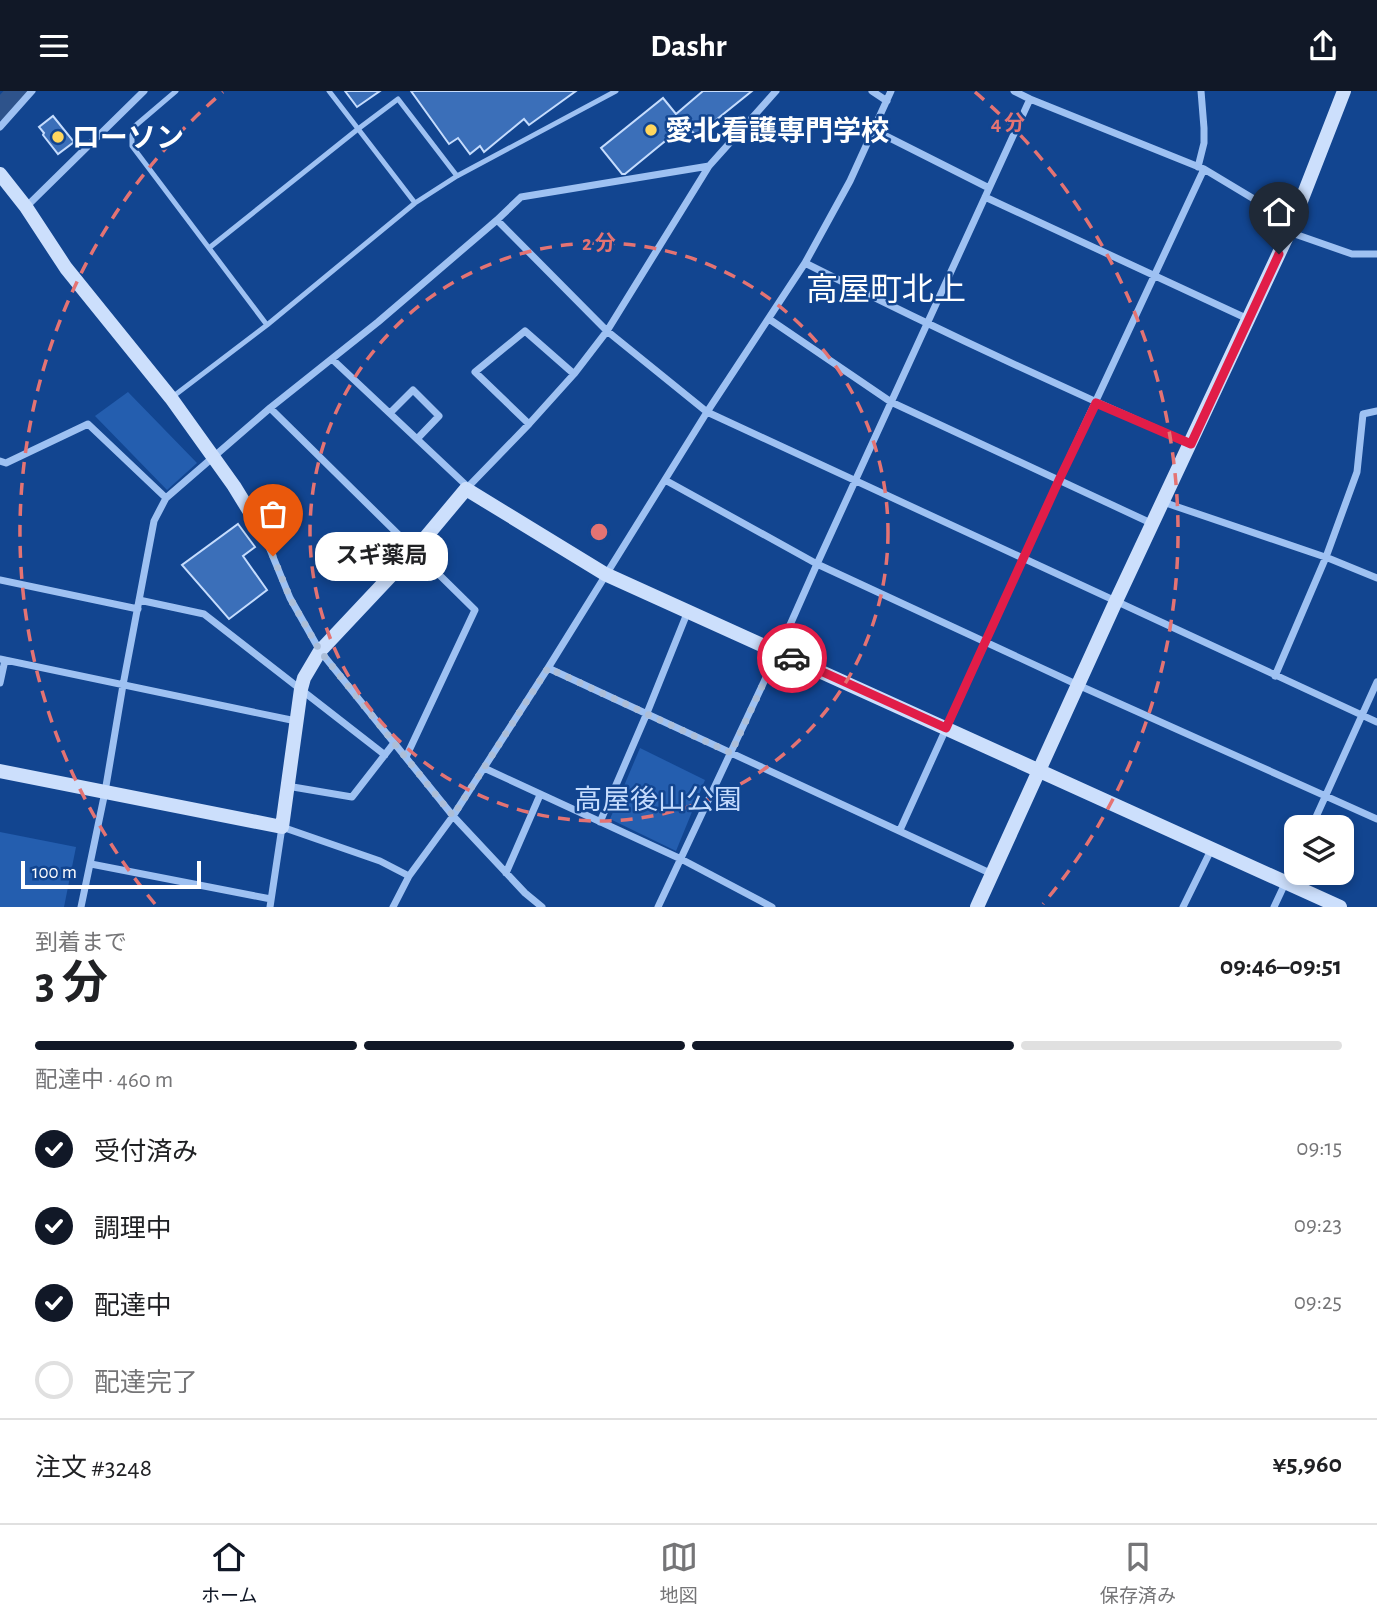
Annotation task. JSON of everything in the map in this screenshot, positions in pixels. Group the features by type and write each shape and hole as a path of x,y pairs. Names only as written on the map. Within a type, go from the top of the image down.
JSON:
{"street":[{"path":"0,127 32,91"},
{"path":"26,207 144,91"},
{"path":"91,864 271,903 301,689 304,678 320,651 574,374 607,331 709,166 776,91"},
{"path":"872,91 887,100"},
{"path":"393,907 409,876 453,816 707,412 805,263 850,181 891,91"},
{"path":"1014,91 1201,168 1291,227 1352,254 1377,254"},
{"path":"900,830 1155,276 1201,168 1204,128 1201,91"},
{"path":"977,907 1291,227 1344,91"},
{"path":"658,907 778,652 1030,99"},
{"path":"874,130 989,188"},
{"path":"81,907 155,521 166,498 271,408 378,322 521,197 709,166"},
{"path":"0,174 26,207 66,268 171,398 239,495 264,535 290,598 320,651 453,816 542,907"},
{"path":"985,197 1248,320"},
{"path":"497,220 607,331 707,412 1377,722"},
{"path":"805,263 1096,403 1191,444"},
{"path":"769,319 891,403 1153,524"},
{"path":"529,423 475,372 525,331 574,374"},
{"path":"332,359 467,488 605,574 1284,881"},
{"path":"390,414 412,390 439,416 417,439"},
{"path":"271,408 475,610 406,757"},
{"path":"1275,676 1326,557 1357,472 1363,414 1377,411"},
{"path":"0,461 6,463 88,423 166,498"},
{"path":"666,480 817,564 1377,820"},
{"path":"1163,502 1326,557 1377,578"},
{"path":"0,580 204,614 385,755"},
{"path":"600,822 688,611"},
{"path":"0,683 2,660 296,721"},
{"path":"548,668 992,874"},
{"path":"1317,815 1377,682"},
{"path":"287,786 352,797 394,743"},
{"path":"484,768 681,859 772,907"},
{"path":"0,771 282,827 380,861 409,876"},
{"path":"506,873 540,795"},
{"path":"1183,907 1212,848"},
{"path":"1274,907 1284,883"},
{"path":"1293,885 1340,907"}],"lane":[{"path":"176,91 135,126 132,146 267,325"},
{"path":"329,91 415,203"},
{"path":"171,398 267,325 415,203 457,176 616,91"},
{"path":"209,248 398,99 457,176"}],"green space":[{"path":"128,392 197,463 167,490 95,416"},
{"name":"高屋後山公園","path":"640,748 705,780 676,851 610,819"},
{"path":"0,832 76,847 64,907 0,907"}],"building":[{"path":"345,91 380,91 357,107"},
{"path":"411,91 576,91 529,125 524,119 484,152 480,146 470,154 458,138 449,144"},
{"name":"愛北看護専門学校","path":"703,91 752,91 696,136 686,124 625,174 622,174 601,148 663,98 676,114"},
{"name":"ローソン","path":"53,116 74,142 58,154 39,127"},
{"path":"238,524 255,547 243,556 267,590 229,619 182,565"}],"waterway":[{"path":"0,110 18,91"}],"way so far":[{"path":"273,556 290,598 320,651 453,816 548,668 731,753 778,652 792,658"}],"place":[{"name":"愛北看護専門学校","path":"651,130"},
{"name":"ローソン","path":"58,137"},
{"name":"スギ薬局","path":"273,556"}],"district":[{"name":"高屋町北上","path":"886,289"}],"route":[{"path":"792,658 946,728 1096,403 1191,444 1279,254"}]}
